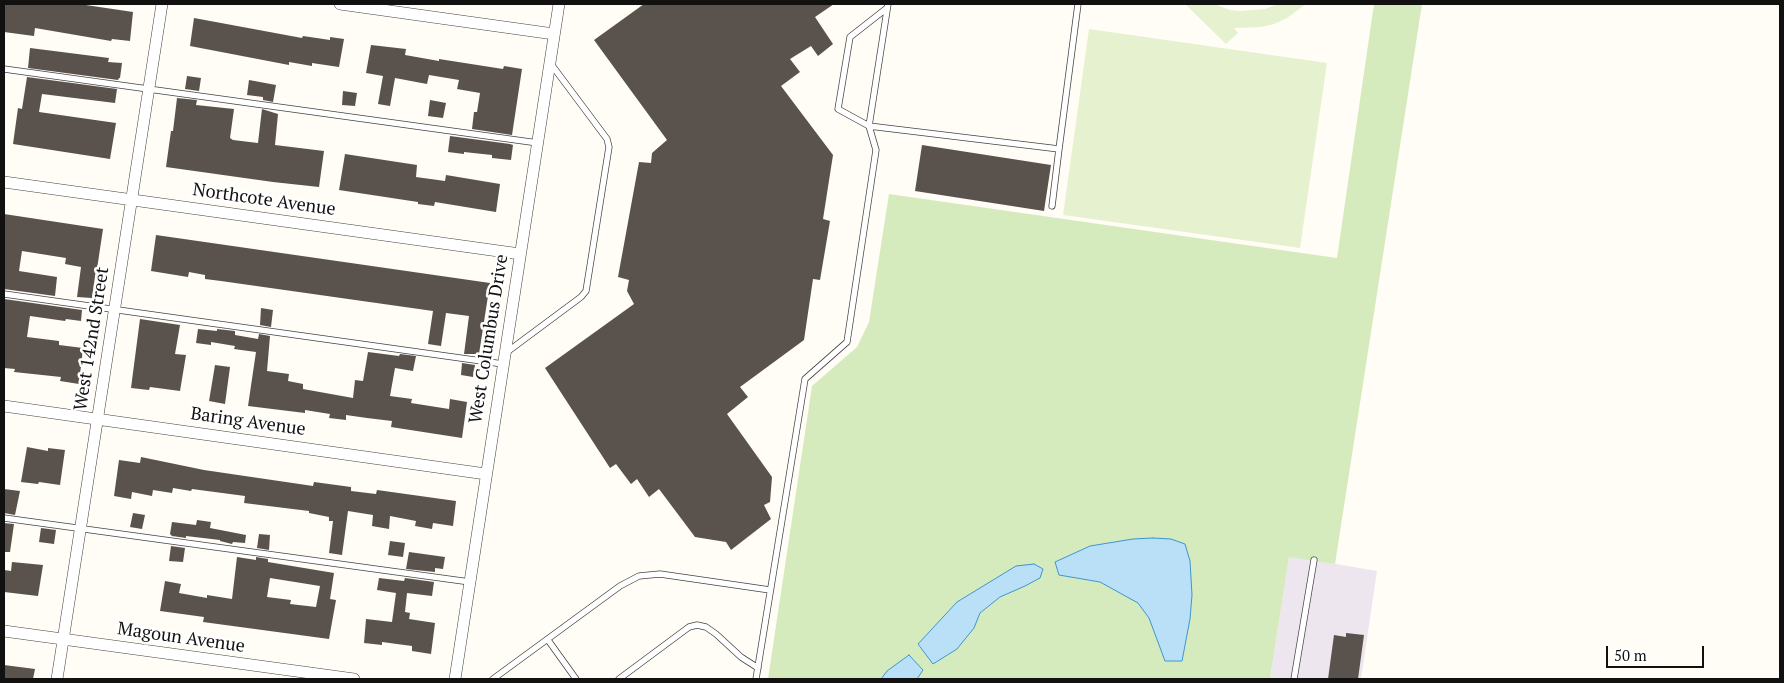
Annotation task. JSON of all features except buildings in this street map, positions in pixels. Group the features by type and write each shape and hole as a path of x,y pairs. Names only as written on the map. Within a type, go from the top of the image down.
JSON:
{"street":[{"name":"West 142nd Street","path":"57,679 162,4"},
{"path":"340,4 554,34"},
{"name":"West Columbus Drive","path":"455,679 559,4"},
{"name":"Northcote Avenue","path":"4,182 520,254"},
{"name":"Baring Avenue","path":"4,406 486,474"},
{"name":"Magoun Avenue","path":"4,631 354,679"}],"lane":[{"path":"1052,206 1078,4"},
{"path":"887,6 850,37 838,109 869,126 1059,149"},
{"path":"756,679 805,380 847,342 876,150 869,126 887,6"},
{"path":"4,294 504,359 586,291 609,147 607,139 550,63"},
{"path":"4,69 538,143"},
{"path":"4,518 470,582"},
{"path":"1294,679 1314,560"},
{"path":"494,679 620,586 639,576 660,574 770,590"},
{"path":"619,679 689,627 697,625 706,627 716,634 741,657 758,668"},
{"path":"548,640 576,679"}],"shaded area":[{"path":"1289,556 1377,571 1361,679 1270,679"}],"green space":[{"path":"1185,4 1214,4 1230,10 1241,11 1265,9 1278,4 1306,4 1287,18 1274,24 1261,27 1234,28 1238,33 1226,44"},
{"path":"1374,4 1422,4 1335,564 1289,557 1270,679 768,679 812,386 857,347 869,322 889,194 1337,258"},
{"path":"1089,29 1327,63 1300,248 1063,215"}],"water":[{"path":"1133,539 1171,539 1185,544 1190,561 1192,595 1190,619 1182,661 1165,661 1149,618 1138,603 1100,582 1059,575 1055,562 1090,546"},
{"path":"1034,564 1043,569 1040,578 1000,597 980,613 974,628 957,649 933,664 918,644 957,602 1016,566"},
{"path":"909,655 923,670 917,679 881,679 887,671"}]}
